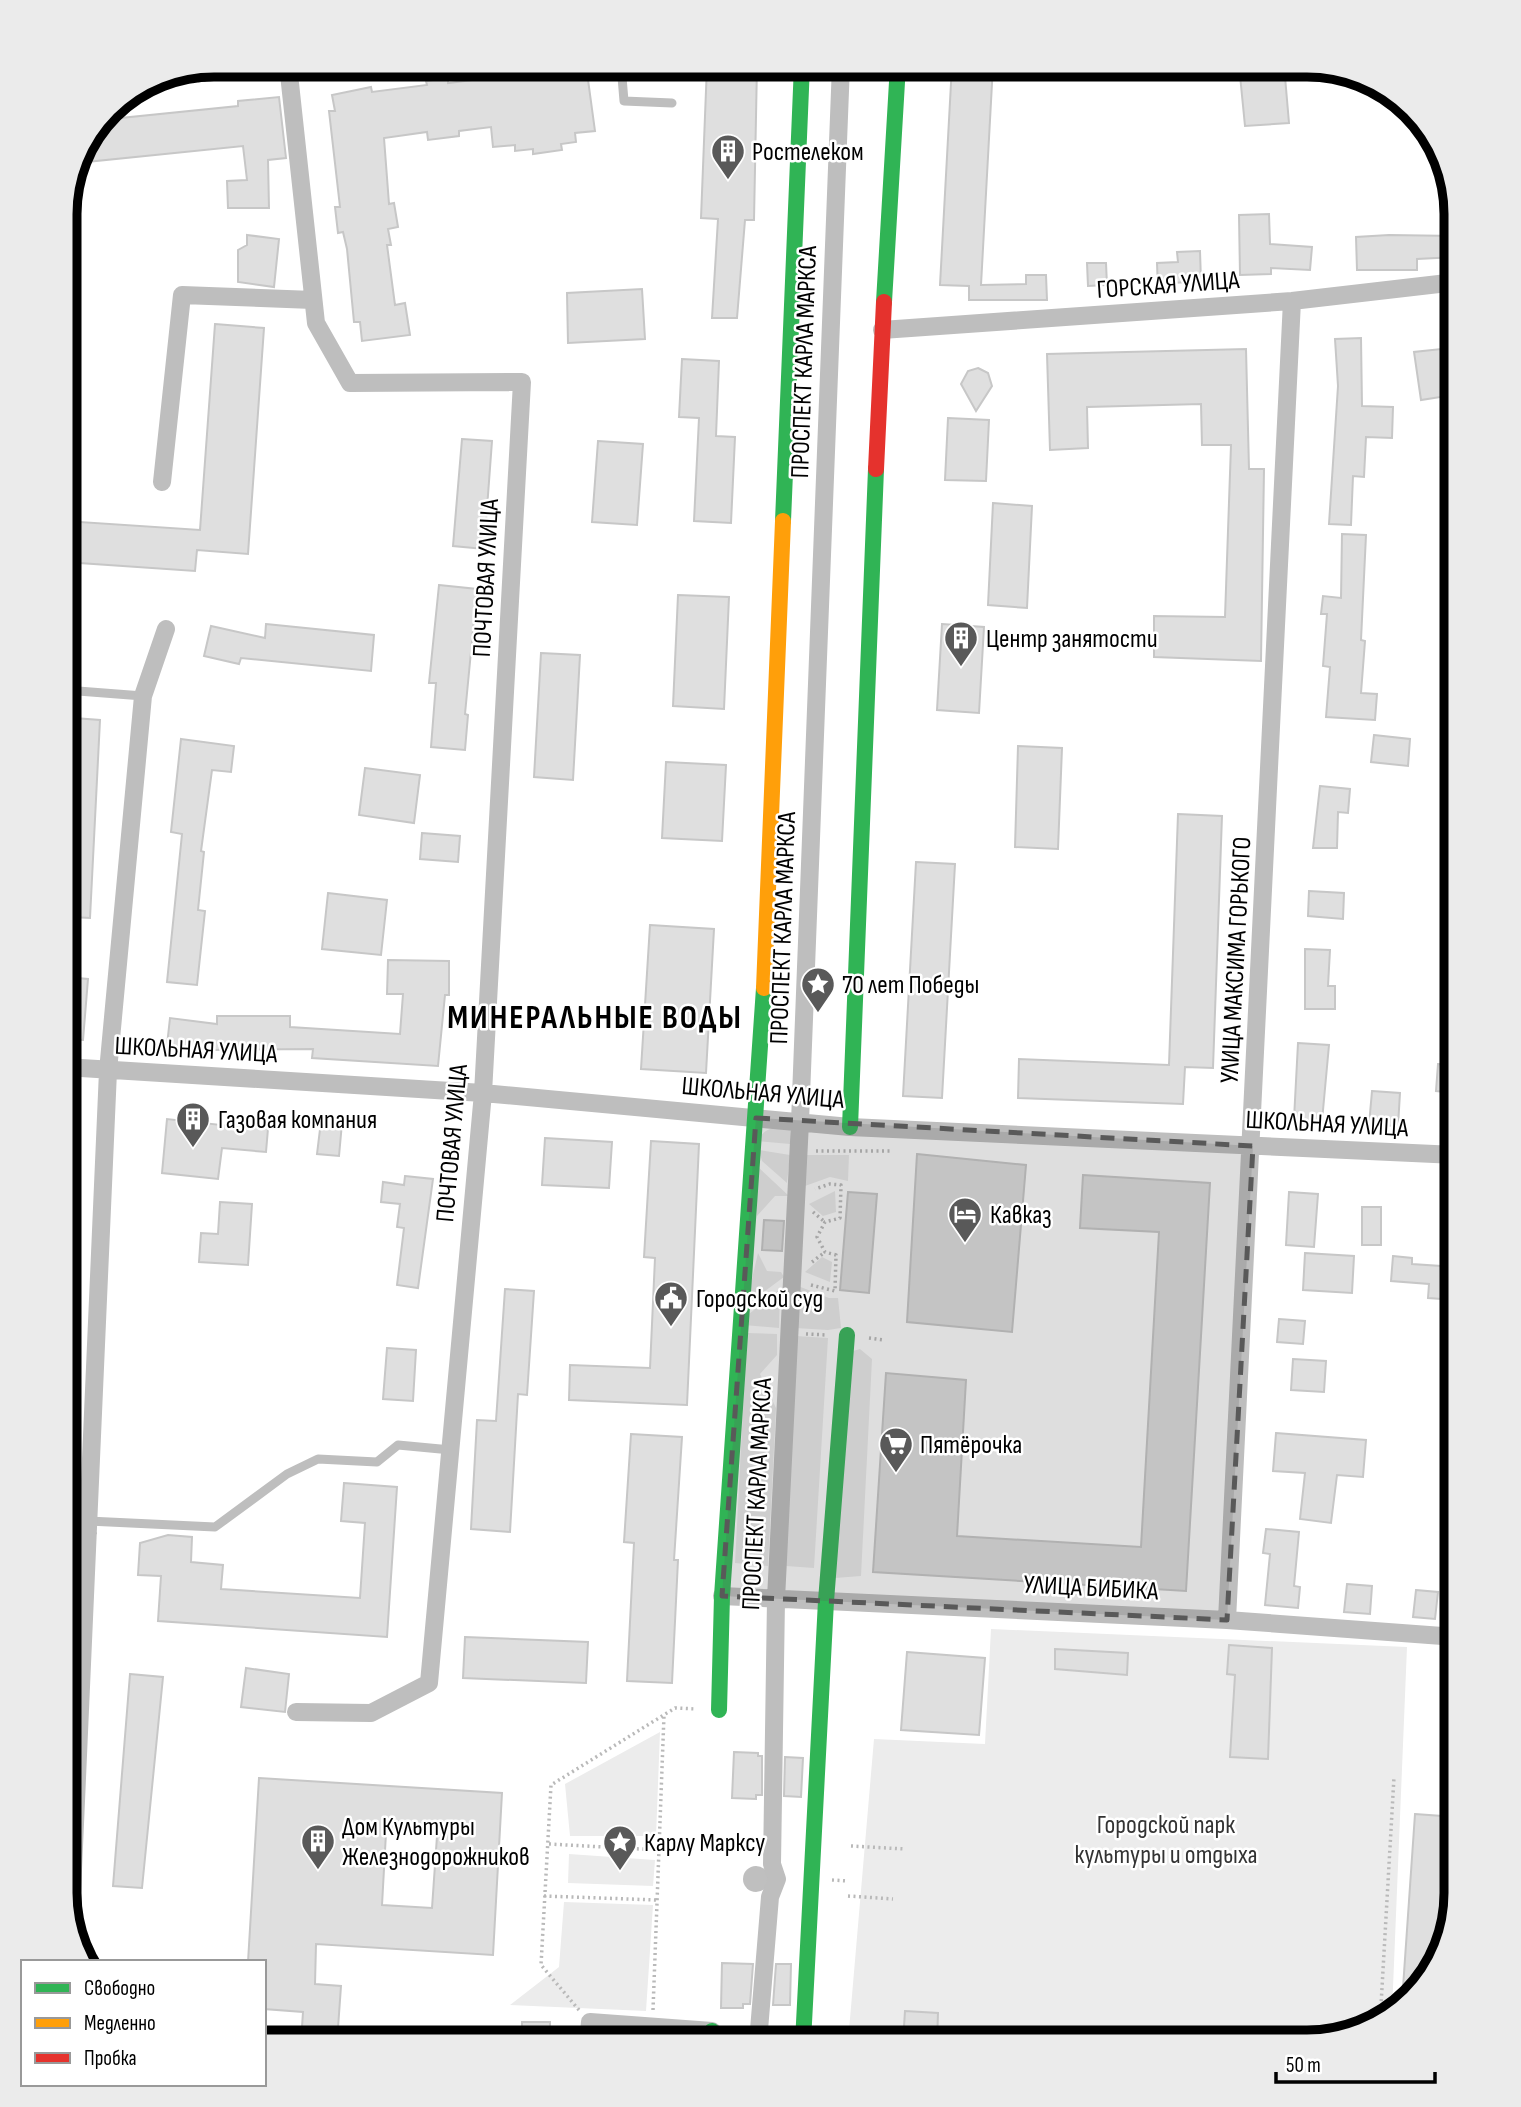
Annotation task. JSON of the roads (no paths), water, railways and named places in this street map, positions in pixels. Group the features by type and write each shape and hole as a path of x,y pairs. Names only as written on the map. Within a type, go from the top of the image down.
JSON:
{"street":[{"path":"162,482 181,295 313,300 289,77"},
{"name":"ПРОСПЕКТ КАРЛА МАРКСА","path":"719,1710 722,1596 757,1118 801,77"},
{"name":"ПРОСПЕКТ КАРЛА МАРКСА","path":"759,2030 770,1898 776,1889 777,1879 772,1864 776,1599 799,1151 841,77"},
{"path":"850,1126 882,330 897,77"},
{"name":"ГОРСКАЯ УЛИЦА","path":"882,330 1292,301 1444,283"},
{"name":"ПОЧТОВАЯ УЛИЦА","path":"296,1712 371,1713 429,1683 482,1093 522,382 350,383 316,323 313,300"},
{"name":"УЛИЦА МАКСИМА ГОРЬКОГО","path":"1227,1620 1253,1146 1292,301"},
{"path":"77,1778 108,1071 143,696 166,629"},
{"name":"ШКОЛЬНАЯ УЛИЦА","path":"77,1069 482,1093 850,1126 1444,1154"},
{"path":"804,2030 826,1601 847,1335"},
{"path":"77,1529 88,1527"},
{"name":"УЛИЦА БИБИКА","path":"722,1596 1227,1620 1444,1636"},
{"path":"589,2030 590,2022 670,2030"}],"lane":[{"path":"622,77 624,101 672,103"},
{"path":"77,691 143,696"},
{"path":"88,1527 215,1527 287,1474 318,1459 377,1462 398,1445 450,1450"}],"place":[{"name":"Ростелеком","path":"728,181"},
{"name":"Центр занятости","path":"961,668"},
{"name":"70 лет Победы","path":"818,1014"},
{"name":"Газовая компания","path":"193,1149"},
{"name":"Кавказ","path":"965,1244"},
{"name":"Городской суд","path":"671,1328"},
{"name":"Пятёрочка","path":"896,1474"},
{"name":"Дом Культуры Железнодорожников","path":"318,1871"},
{"name":"Карлу Марксу","path":"620,1872"}],"district":[{"name":"МИНЕРАЛЬНЫЕ ВОДЫ","path":"595,1016"}],"park label":[{"name":"Городской парк культуры и отдыха","path":"1166,1839"}]}
